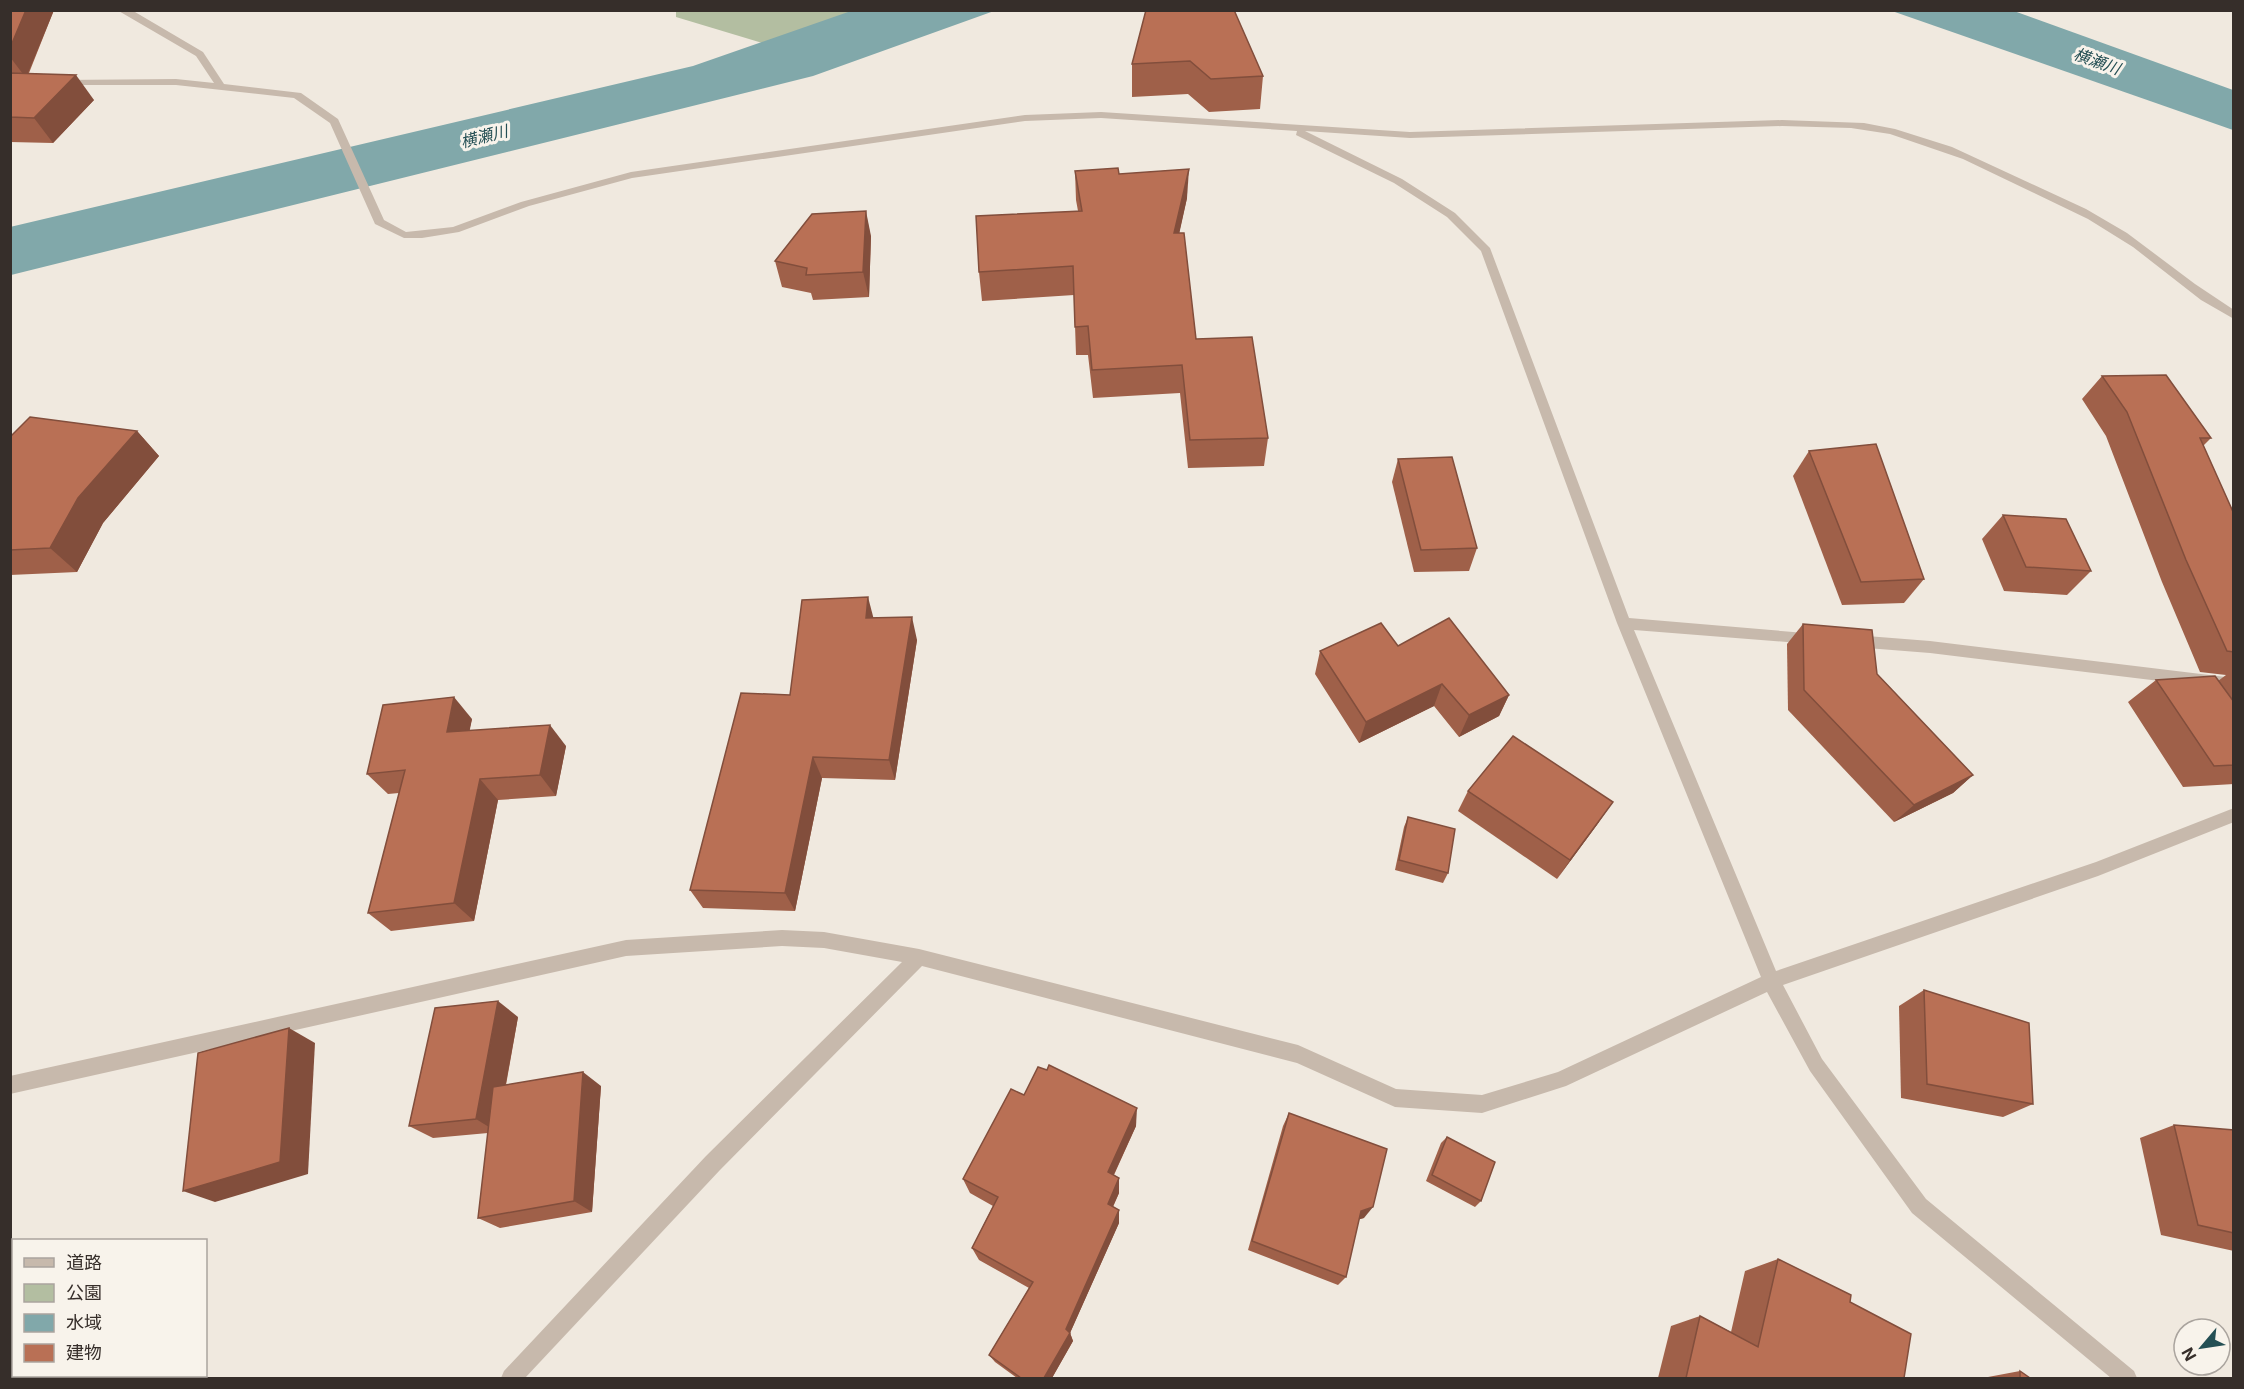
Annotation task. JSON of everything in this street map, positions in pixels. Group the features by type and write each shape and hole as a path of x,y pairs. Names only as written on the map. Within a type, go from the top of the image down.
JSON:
{"street":[{"path":"121,10 132,14 200,54 220,85"},
{"path":"53,83 176,82 220,85 297,96 334,121 379,222 404,235 455,230 525,204 631,175 1025,118 1101,115 1410,135 1782,123 1842,125 1889,131 1939,146 1989,166 2071,206 2123,235 2209,302 2234,315"},
{"path":"1289,128 1398,181 1451,215 1486,250 1624,623 1771,981 1816,1065 1919,1206 2127,1378"},
{"path":"1624,623 1930,647 2234,684"},
{"path":"10,1085 626,948 782,938 824,940 920,957 1298,1054 1395,1098 1482,1104 1560,1080 1771,981 2098,869 2234,815"},
{"path":"511,1378 713,1163 920,957"}],"green space":[{"path":"676,10 928,11 766,44 676,17"}],"water":[{"name":"横瀬川","path":"851,11 994,11 813,76 11,275 10,227 693,66"},
{"name":"横瀬川","path":"1892,11 2014,11 2233,90 2233,130"}],"building":[{"path":"10,10 26,10 10,48"},
{"path":"1146,10 1234,10 1263,76 1211,79 1190,61 1132,64"},
{"path":"10,73 76,75 34,118 10,117"},
{"path":"1118,168 1119,174 1189,169 1174,233 1184,233 1196,339 1252,337 1268,438 1190,440 1182,365 1092,370 1088,326 1075,327 1073,266 979,272 976,216 1082,211 1075,171"},
{"path":"866,211 863,272 806,275 807,268 775,261 812,214"},
{"path":"2166,375 2211,438 2200,438 2234,514 2234,652 2227,651 2186,560 2127,412 2102,376"},
{"path":"30,417 137,431 78,498 50,548 10,550 10,437"},
{"path":"1876,444 1924,579 1861,582 1809,451"},
{"path":"1452,457 1477,548 1421,550 1398,459"},
{"path":"2003,515 2066,519 2091,571 2026,567"},
{"path":"868,597 866,618 912,617 889,760 813,757 785,893 690,890 741,693 790,695 802,600"},
{"path":"1449,618 1509,695 1469,715 1442,684 1366,722 1320,651 1381,623 1398,646"},
{"path":"1803,624 1872,630 1877,674 1973,775 1914,805 1804,690"},
{"path":"2215,676 2234,702 2234,765 2214,766 2156,680"},
{"path":"454,697 447,732 550,725 540,775 480,779 454,903 368,913 405,770 367,774 383,705"},
{"path":"1513,736 1613,802 1570,860 1468,791"},
{"path":"1408,817 1455,829 1448,873 1399,860"},
{"path":"1924,990 2029,1023 2033,1104 1927,1084"},
{"path":"498,1001 476,1119 409,1126 435,1008"},
{"path":"289,1028 280,1162 183,1191 198,1053"},
{"path":"1049,1065 1137,1108 1108,1172 1119,1178 1108,1204 1119,1210 1066,1329 1070,1333 1044,1378 1021,1378 989,1355 1033,1282 972,1248 998,1197 963,1179 1011,1089 1024,1095 1038,1067 1047,1070"},
{"path":"583,1072 574,1201 478,1218 493,1087"},
{"path":"1289,1113 1387,1149 1373,1207 1361,1211 1346,1277 1252,1241"},
{"path":"2174,1125 2234,1130 2234,1233 2198,1225"},
{"path":"1447,1137 1495,1162 1481,1201 1432,1175"},
{"path":"1778,1259 1851,1295 1850,1302 1911,1334 1904,1378 1686,1378 1700,1316 1758,1347"},
{"path":"2020,1371 2030,1378 2020,1378"}]}
